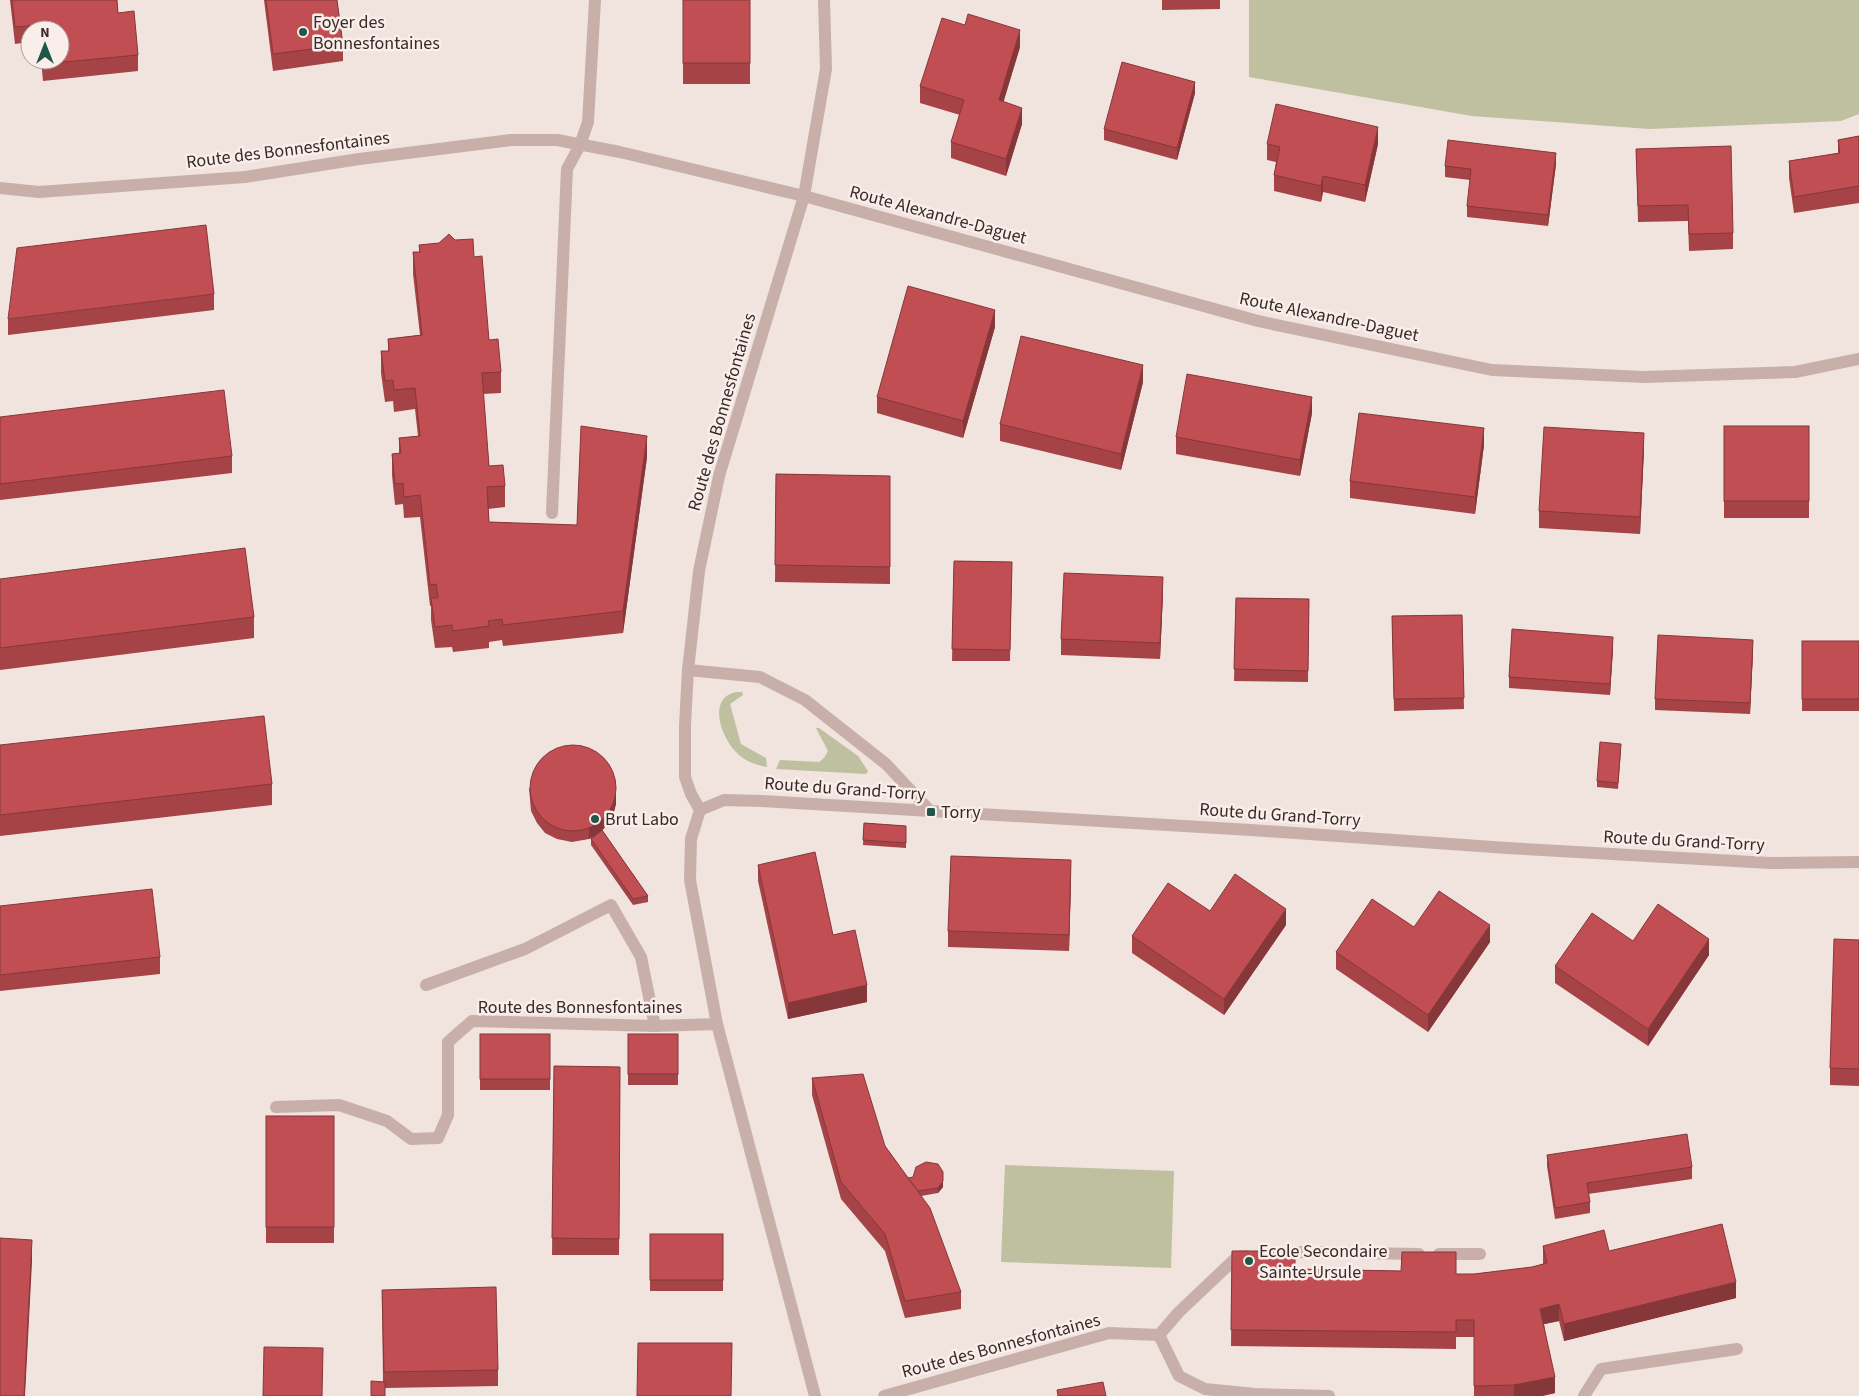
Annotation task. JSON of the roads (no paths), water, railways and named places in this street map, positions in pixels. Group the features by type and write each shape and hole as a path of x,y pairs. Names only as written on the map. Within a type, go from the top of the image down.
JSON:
{"street":[{"path":"552,513 568,169 580,145 588,122 595,0"},
{"name":"Route des Bonnesfontaines","path":"700,810 691,794 685,777 688,670 699,572 719,476 804,196 826,69 824,0"},
{"name":"Route des Bonnesfontaines","path":"0,188 39,192 245,177 359,159 510,140 557,140 620,152 804,196"},
{"name":"Route Alexandre-Daguet","path":"804,196 1258,321 1492,370 1644,377 1795,372 1859,359"},
{"path":"688,670 760,677 805,700 886,764 932,812"},
{"name":"Route du Grand-Torry","path":"700,810 724,800 1241,829 1507,848 1760,863 1859,862"},
{"path":"700,810 691,839 690,880 717,1024 815,1396"},
{"path":"426,984 525,949 611,905 641,957 656,1026"},
{"name":"Route des Bonnesfontaines","path":"276,1107 339,1105 386,1121 411,1139 438,1138 448,1115 448,1042 472,1021 656,1026 717,1024"},
{"path":"1329,1396 1255,1394 1205,1389 1179,1376 1158,1335 1179,1312 1237,1257 1297,1252 1480,1254"},
{"name":"Route des Bonnesfontaines","path":"884,1396 1109,1333 1158,1335"},
{"path":"1584,1396 1601,1369 1737,1349"}],"place":[{"name":"Foyer des Bonnesfontaines","path":"303,32"},
{"name":"Torry","path":"931,812"},
{"name":"Brut Labo","path":"595,819"},
{"name":"Ecole Secondaire Sainte-Ursule","path":"1249,1261"}]}
